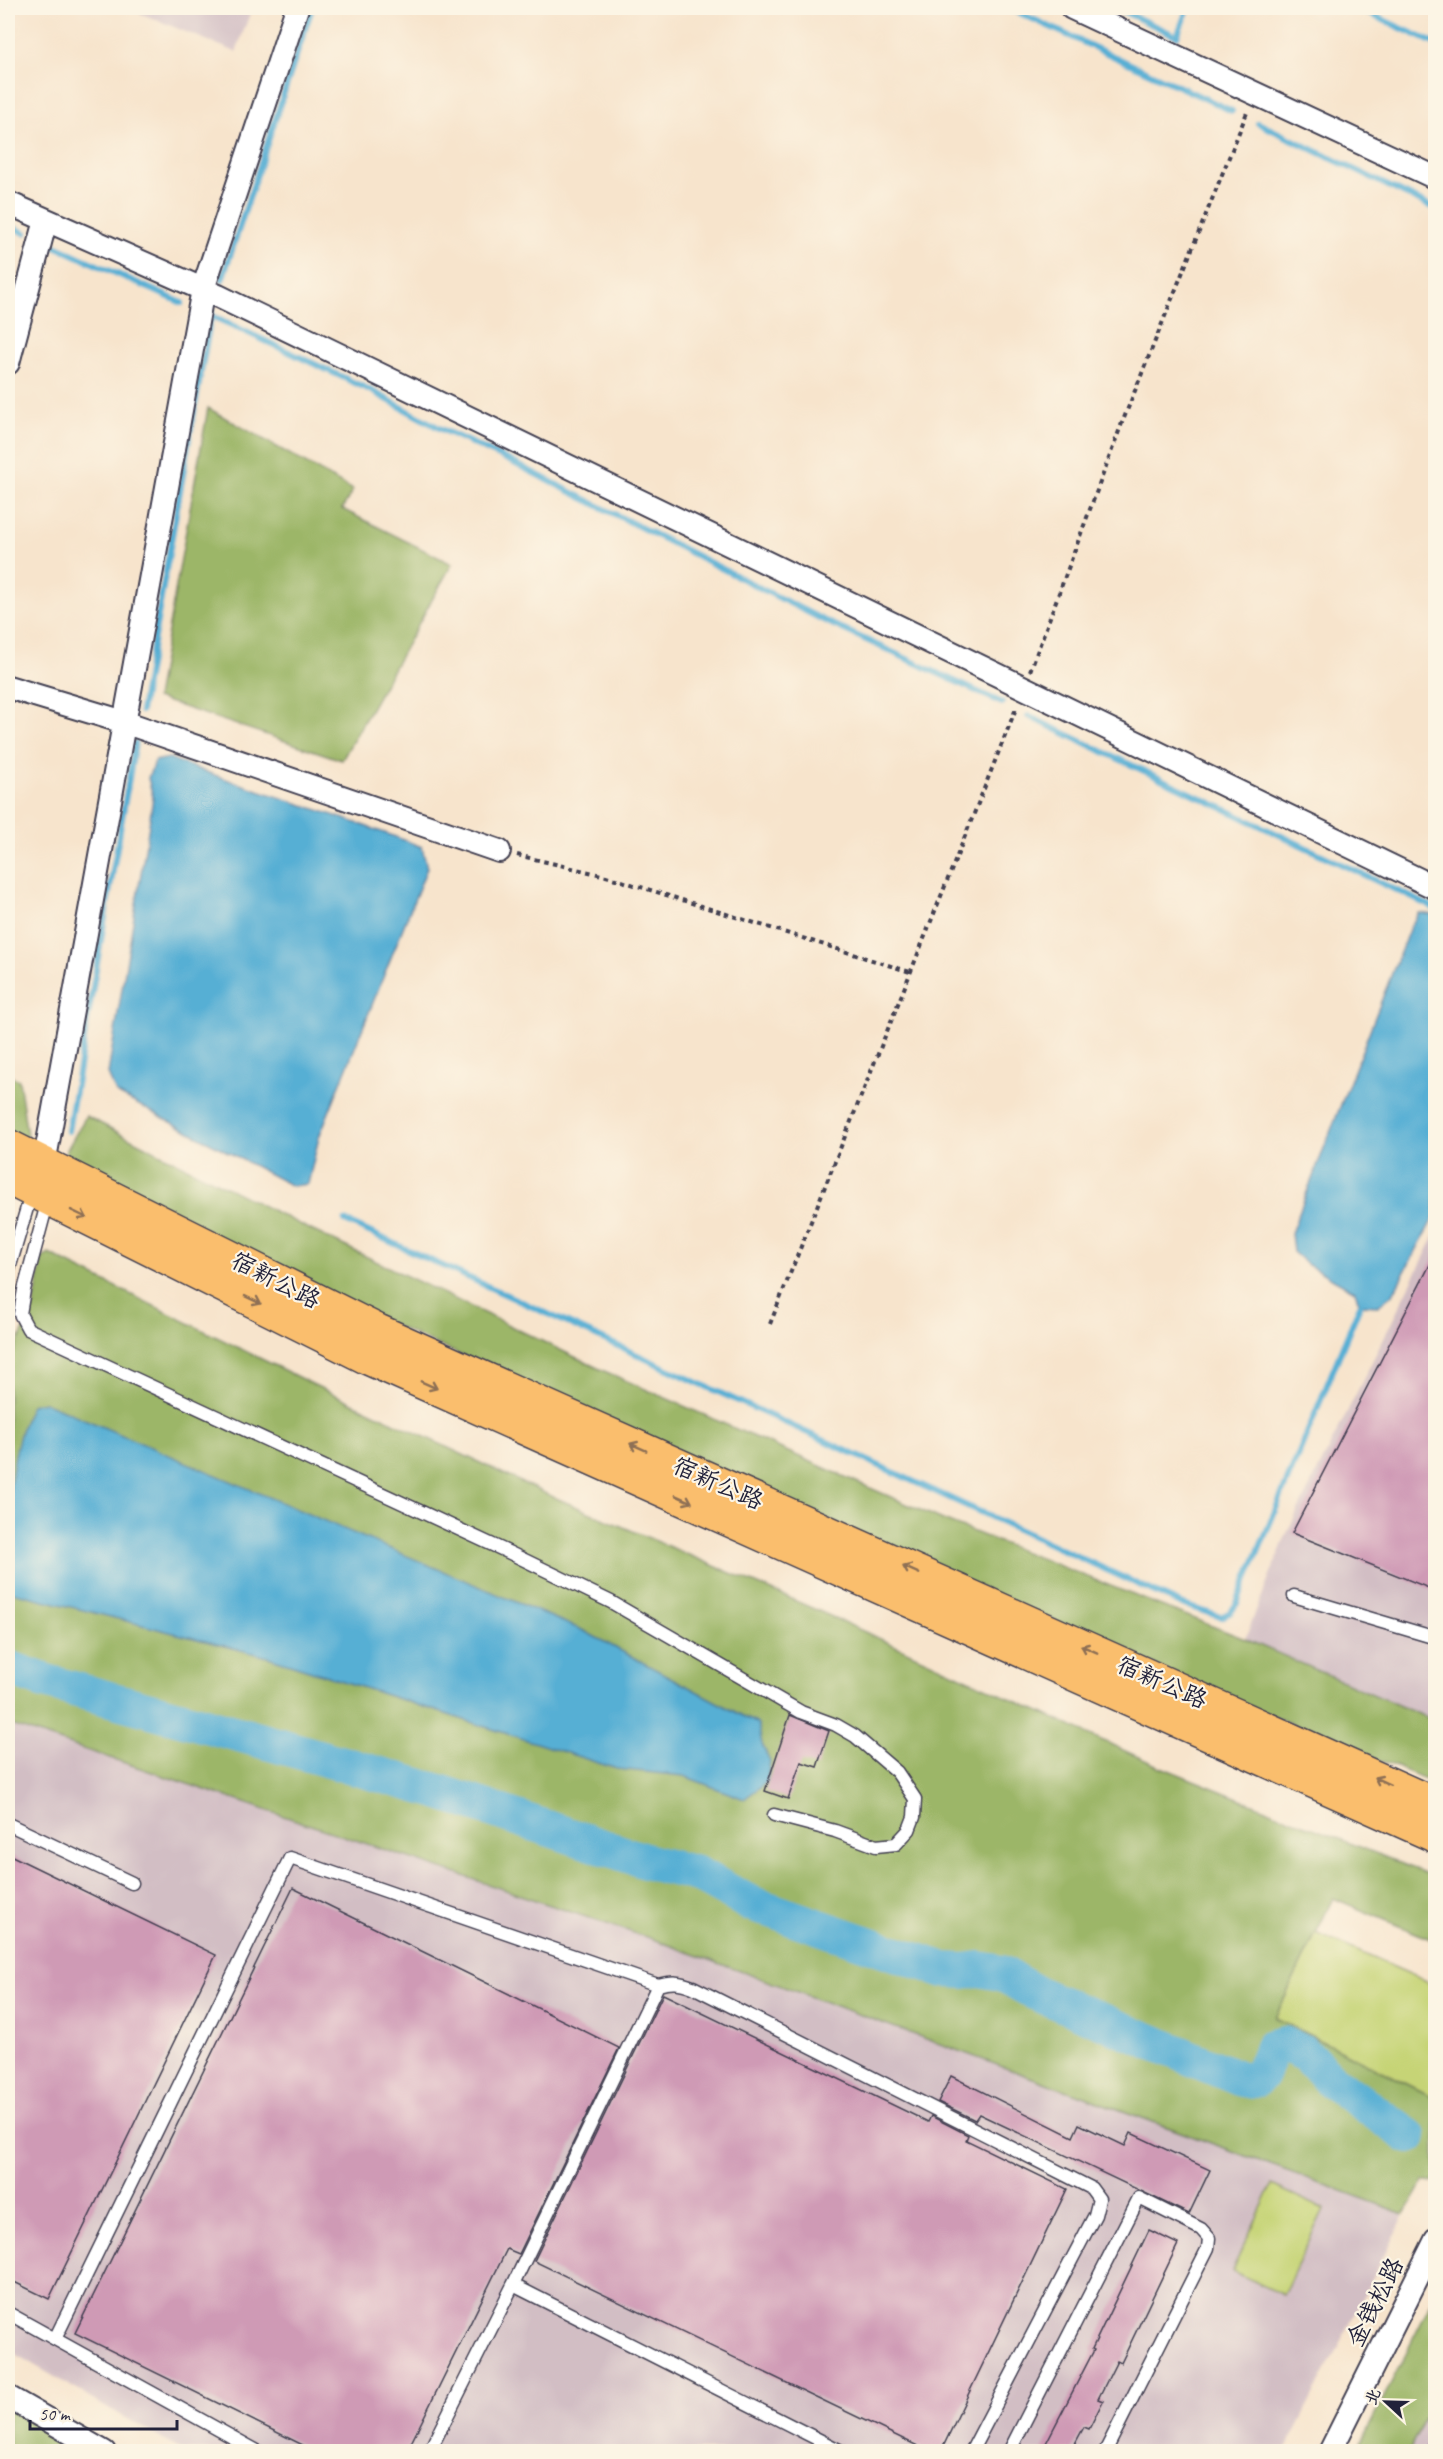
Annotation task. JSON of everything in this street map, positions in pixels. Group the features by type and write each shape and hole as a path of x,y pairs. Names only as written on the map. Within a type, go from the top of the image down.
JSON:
{"highway":[{"name":"宿新公路","path":"8,1146 33,1183 366,1357 1436,1836"},
{"name":"宿新公路","path":"33,1183 378,1331 1436,1805"}],"street":[{"path":"33,1183 124,722 203,289 297,8"},
{"path":"1072,8 1436,178"},
{"path":"8,203 203,289 1436,888"},
{"path":"8,363 46,220"},
{"path":"8,687 124,722 499,851"},
{"name":"金钱松路","path":"1330,2451 1436,2240"},
{"path":"8,2397 104,2451"}],"lane":[{"path":"8,1272 33,1183"},
{"path":"33,1183 20,1314 28,1329 611,1602 801,1712 836,1725 855,1736 897,1772 915,1799 914,1817 909,1830 896,1844 876,1846 834,1831 774,1815"},
{"path":"1294,1596 1436,1638"},
{"path":"8,1824 132,1883"},
{"path":"55,2339 290,1858 658,1985 678,1982 693,1987 1091,2188 1099,2199 1095,2215 971,2451"},
{"path":"429,2451 513,2285 658,1985"},
{"path":"1009,2451 1139,2198 1201,2229 1209,2238 1208,2248 1105,2451"},
{"path":"513,2285 843,2451"},
{"path":"8,2313 260,2451"},
{"path":"1431,2451 1436,2444"}],"path":[{"path":"770,1324 1024,687 1122,423 1254,93"},
{"path":"499,851 606,876 910,972"}],"shaded area":[{"path":"127,8 252,8 236,52"},
{"path":"1435,1235 1435,1721 1245,1639 1287,1533"},
{"path":"8,1724 658,1941 1405,2214 1285,2451 183,2451 8,2350"},
{"path":"1435,2398 1435,2451 1409,2451"}],"green space":[{"path":"208,408 353,490 342,509 452,564 342,760 156,698"},
{"path":"8,1075 19,1080 28,1142 8,1132"},
{"path":"86,1116 309,1229 602,1370 943,1520 1245,1639 1435,1721 1435,1783 1200,1686 380,1319 74,1167 65,1153"},
{"path":"49,1254 310,1383 542,1492 819,1611 1156,1765 1435,1877 1435,1941 1333,1898 1275,2018 1435,2098 1435,2182 1424,2182 1405,2214 658,1941 8,1724 8,1365 34,1306 42,1258"},
{"path":"1316,1933 1435,1985 1435,2098 1275,2018"},
{"path":"1272,2185 1324,2209 1283,2295 1232,2271"},
{"path":"1435,2295 1435,2398 1409,2451 1357,2451"},
{"path":"8,2409 82,2451 8,2451"}],"water":[{"path":"169,758 422,847 427,868 319,1137 308,1184 292,1186 116,1093 108,1074 153,797 148,778 155,761"},
{"path":"1419,913 1435,915 1435,1215 1393,1294 1378,1306 1360,1305 1355,1291 1308,1265 1293,1252 1291,1233 1410,927"},
{"path":"44,1402 582,1630 758,1724 762,1744 770,1761 767,1782 744,1799 684,1776 617,1769 268,1657 8,1591 9,1496 16,1449 31,1405"}],"building":[{"path":"1436,1253 1436,1591 1292,1533"},
{"path":"790,1715 829,1731 817,1767 801,1762 788,1799 765,1791"},
{"path":"8,1854 216,1955 49,2299 8,2279"},
{"path":"293,1888 619,2048 519,2254 507,2249 407,2451 315,2451 75,2333"},
{"path":"663,1994 928,2122 931,2116 968,2135 966,2140 1067,2189 941,2451 928,2451 534,2261"},
{"path":"951,2076 1073,2137 1079,2124 1125,2146 1131,2133 1210,2170 1189,2214 979,2114 975,2120 938,2102"},
{"path":"1149,2230 1178,2244 1121,2363 1117,2361 1098,2399 1103,2401 1089,2429 1084,2427 1071,2451 1042,2451 1094,2350 1092,2349"}],"waterway":[{"path":"222,280 312,8"},
{"path":"1009,8 1232,111"},
{"path":"1116,8 1177,36 1188,8"},
{"path":"1357,8 1436,44"},
{"path":"1258,123 1436,209"},
{"path":"8,225 25,233"},
{"path":"55,246 182,303"},
{"path":"141,711 212,310"},
{"path":"210,315 370,390 441,429 508,460 823,620 1002,703"},
{"path":"1028,716 1436,909"},
{"path":"68,1131 135,743"},
{"path":"345,1221 1181,1604 1221,1617 1231,1612 1237,1603 1360,1305"},
{"path":"8,1668 44,1681 440,1792 648,1862 697,1874 750,1903 944,1970 979,1969 1001,1973 1036,1993 1241,2079 1253,2081 1261,2075 1272,2047 1284,2044 1305,2054 1334,2083 1409,2136"}]}
